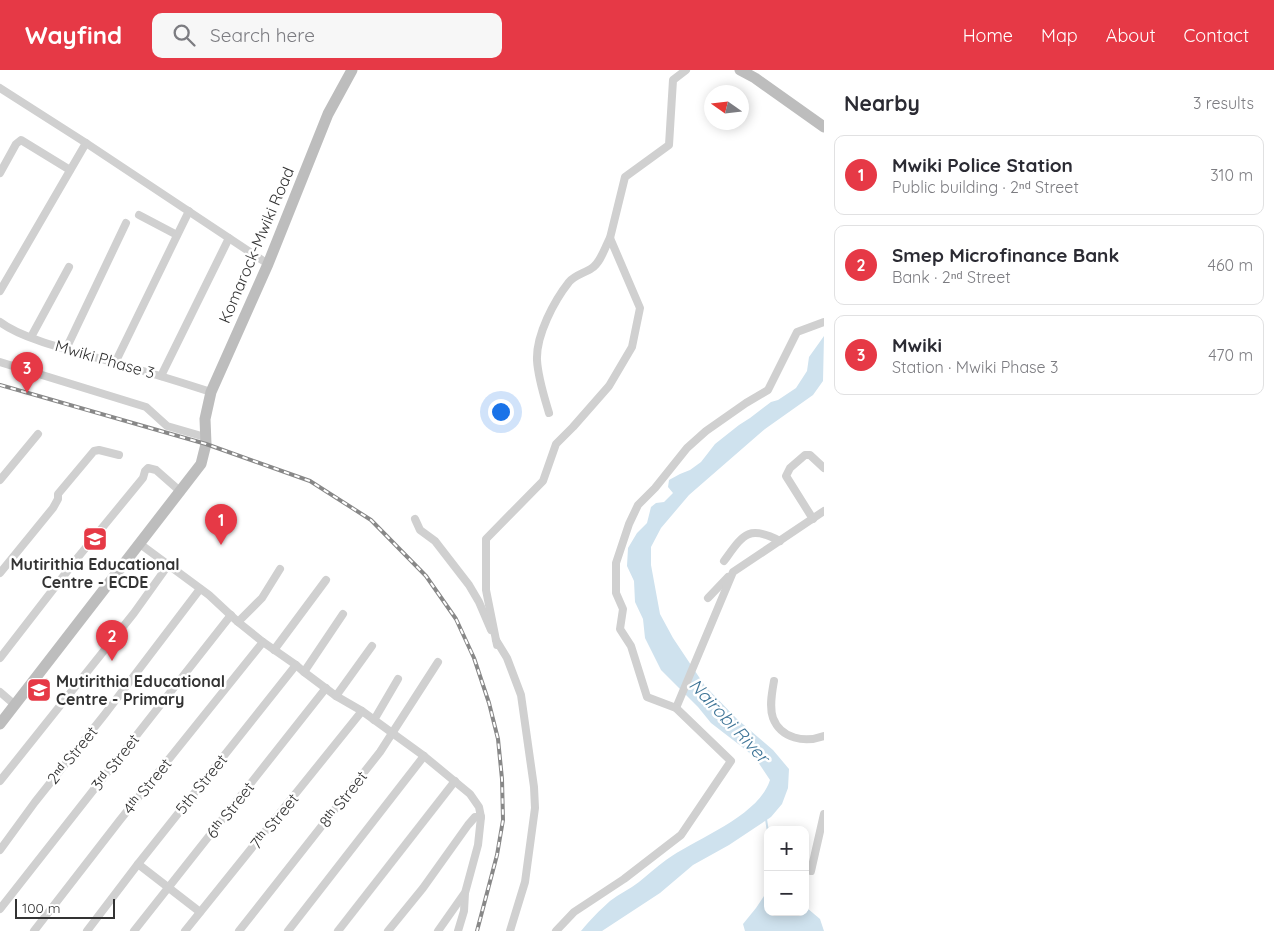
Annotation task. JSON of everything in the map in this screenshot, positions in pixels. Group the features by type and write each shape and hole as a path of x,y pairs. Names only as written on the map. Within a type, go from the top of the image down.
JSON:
{"main road":[{"name":"Komarock-Mwiki Road","path":"0,724 201,464 206,444 205,419 211,392 268,264 328,114 352,70"},
{"path":"740,70 755,78 824,128"}],"street":[{"path":"549,413 537,359 546,319 570,281 577,275 594,267 599,260 610,238 625,177 669,145 673,80 686,70"},
{"path":"0,88 268,264"},
{"path":"0,173 16,144 21,140 70,170"},
{"path":"0,291 86,143"},
{"path":"115,363 189,211"},
{"path":"139,215 177,235"},
{"path":"66,349 126,223"},
{"path":"161,376 229,238"},
{"path":"496,642 486,590 486,539 543,481 556,444 573,428 609,386 632,347 640,308 610,238"},
{"path":"32,337 69,267"},
{"name":"Mwiki Phase 3","path":"0,322 12,330 66,349 211,392"},
{"path":"556,931 574,912 624,879 681,835 731,761 676,708 647,696 631,646 620,629 623,609 616,593 616,563 629,524 638,505 655,488 687,448 727,415 768,390 797,332 824,322"},
{"path":"0,362 146,406 163,424 205,437"},
{"path":"0,480 38,434"},
{"path":"0,573 53,508 58,499 58,494 94,451 99,450 119,455"},
{"path":"813,518 786,476 790,468 806,454 810,455 824,468"},
{"path":"0,658 79,556 143,478 148,468 156,470 181,492"},
{"path":"708,598 733,572 824,511"},
{"path":"416,519 420,530 435,541 479,602 496,642 507,658 521,695 534,787 535,808 525,882 510,931"},
{"path":"724,561 737,543 746,535 755,532 766,534 780,541"},
{"path":"140,544 216,600 238,622 263,642 336,696 362,711 424,756 475,800 481,817 478,845 465,893 464,911 458,931"},
{"path":"0,781 134,613 169,564"},
{"path":"238,622 262,598 280,569"},
{"path":"676,708 733,572"},
{"path":"274,650 326,580"},
{"name":"2ⁿᵈ Street","path":"0,850 200,589"},
{"name":"3ʳᵈ Street","path":"0,909 231,614"},
{"path":"304,672 343,614"},
{"name":"4ᵗʰ Street","path":"34,931 120,820 263,642"},
{"path":"336,696 372,646"},
{"name":"8ᵗʰ Street","path":"239,931 380,752 438,662"},
{"name":"5th Street","path":"87,931 296,665"},
{"path":"374,720 398,679"},
{"path":"774,681 771,704 773,718 783,731 796,739 813,740 824,736"},
{"name":"6ᵗʰ Street","path":"134,931 326,688"},
{"path":"0,692 14,706"},
{"name":"7ᵗʰ Street","path":"185,931 362,711"},
{"path":"288,931 424,756"},
{"path":"338,931 455,781"},
{"path":"811,871 824,814"},
{"path":"388,931 423,888 468,825 475,817 481,817"},
{"path":"138,864 200,912"},
{"path":"438,931 465,893"}],"water":[{"name":"Nairobi River","path":"824,336 823,381 813,395 765,429 689,495 661,528 651,547 651,565 660,614 673,638 705,686 737,719 773,750 789,769 788,788 782,804 771,817 729,845 693,865 660,893 602,931 581,931 610,901 636,885 666,860 740,816 763,793 770,780 756,759 711,723 698,707 661,670 645,638 643,619 635,602 634,581 627,566 628,548 637,533 647,523 651,507 656,503 664,502 673,493 668,487 669,480 690,470 701,462 715,444 739,425 771,402 778,400 796,388 807,371 809,357"},
{"path":"764,896 764,916 809,916 809,910 820,919 824,931 745,931 743,924"}],"waterway":[{"path":"766,819 767,826"}],"railway":[{"path":"0,385 206,444 310,481 371,520 426,576 456,619 474,658 489,703 498,739 502,779 503,820 497,855 477,931"}],"place":[{"name":"Mwiki","path":"27,393"},
{"name":"Mutirithia Educational Centre - ECDE","path":"95,539"},
{"name":"Mwiki Police Station","path":"221,545"},
{"name":"Smep Microfinance Bank","path":"112,661"},
{"name":"Mutirithia Educational Centre - Primary","path":"39,690"}]}
